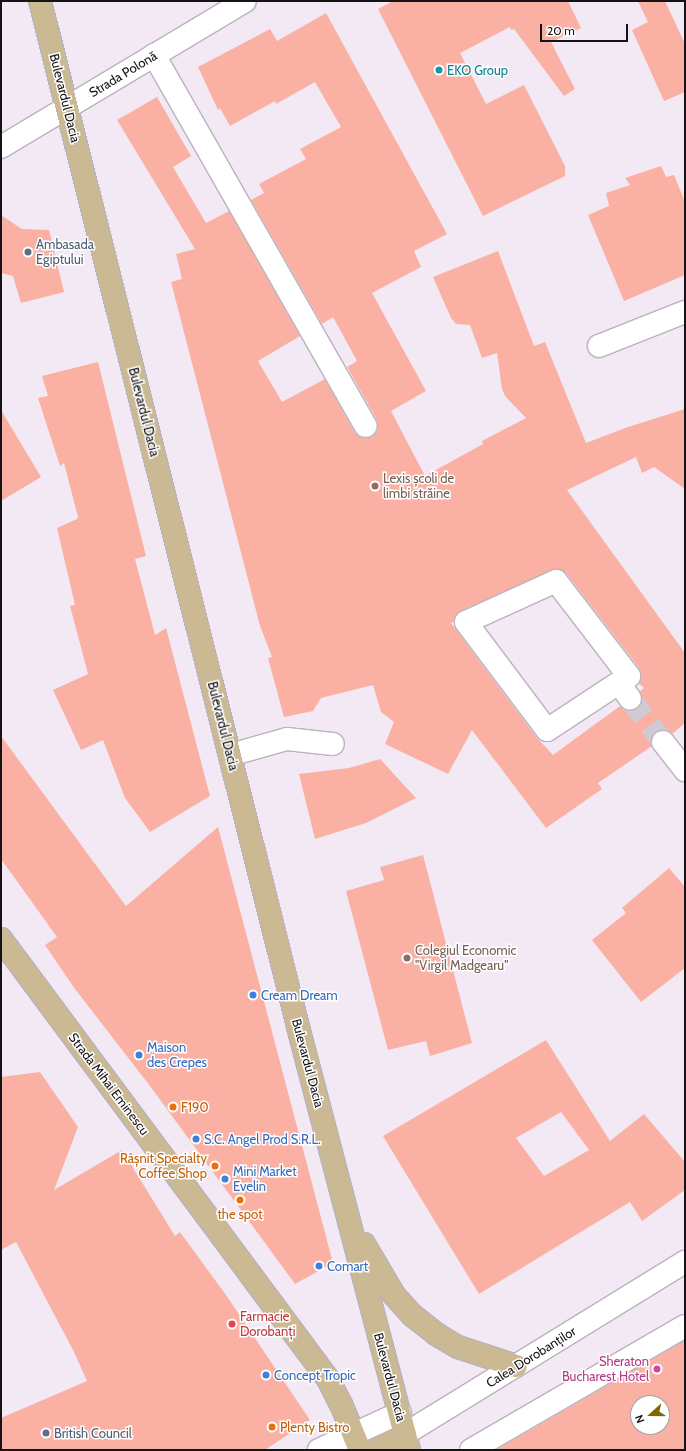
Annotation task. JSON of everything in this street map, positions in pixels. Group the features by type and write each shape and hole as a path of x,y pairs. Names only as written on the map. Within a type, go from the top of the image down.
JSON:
{"main road":[{"name":"Bulevardul Dacia","path":"40,1 68,107 297,1023 407,1442"},
{"name":"Strada Mihai Eminescu","path":"1,939 328,1379 342,1404 356,1442"},
{"path":"349,1217 382,1276 394,1294 412,1315 436,1334 458,1346 516,1366"},
{"name":"Calea Dorobanților","path":"376,1450 407,1442"}],"street":[{"name":"Strada Polonă","path":"1,147 245,1"},
{"path":"154,55 366,426"},
{"path":"599,346 685,312"},
{"path":"556,581 629,676 624,691 547,730 466,622 556,581"},
{"path":"230,755 287,739 333,744"},
{"path":"663,742 685,770"},
{"name":"Calea Dorobanților","path":"407,1442 516,1366 685,1262"},
{"path":"471,1450 685,1326"},
{"path":"319,1450 356,1442 400,1413"}],"building":[{"path":"393,1 568,1 581,28 551,42 575,89 564,96 514,29 511,30 510,27 460,53 486,104 524,85 565,166 565,176 483,216 378,9"},
{"path":"638,1 665,1 685,44 685,92 664,101 632,30 648,22"},
{"path":"326,13 447,234 414,251 421,267 372,293 426,391 391,411 425,476 483,444 482,441 526,418 505,396 502,389 497,353 482,358 470,325 456,324 451,318 433,277 498,251 534,346 545,342 586,443 628,427 685,409 685,489 654,467 642,473 636,457 567,490 685,653 685,723 672,734 667,730 656,732 651,738 652,746 598,783 602,789 546,828 472,730 448,774 385,744 394,722 381,712 373,685 321,698 313,711 284,717 268,658 272,657 260,626 171,282 182,279 176,254 195,249 117,120 157,97 191,156 173,167 206,223 229,211 300,336 258,361 282,402 325,379 355,433 360,437 372,437 377,432 377,420 347,367 357,361 333,317 322,324 251,200 264,193 259,184 306,159 300,149 341,127 315,82 276,104 275,101 230,126 220,108 218,110 198,67 270,29 277,41","holes":["556,569 566,573 639,668 641,675 639,683 644,688 640,691 642,698 641,705 637,709 631,711 624,710 620,706 553,755 537,738 451,623 454,622 456,615 461,611"]},
{"path":"661,166 666,177 674,175 685,202 685,275 624,301 588,215 609,206 606,193 630,185 625,178"},
{"name":"Ambasada Egiptului","path":"1,215 22,229 49,230 64,292 21,303 13,276 1,273"},
{"path":"98,362 146,556 135,559 155,635 166,628 210,796 150,832 125,798 103,740 81,750 53,690 88,674 70,606 75,605 57,528 77,519 78,517 64,463 60,466 38,398 48,396 42,376"},
{"path":"1,410 41,477 1,501"},
{"path":"1,736 126,906 218,827 333,1263 295,1284 150,1086 75,989 45,945 57,937 1,859"},
{"path":"380,759 416,798 366,823 315,839 299,774 349,768"},
{"name":"Colegiul Economic \"Virgil Madgearu\"","path":"423,855 472,1043 430,1056 426,1041 388,1050 346,891 384,880 380,867"},
{"path":"669,868 685,887 685,968 641,1002 592,940 626,913 622,908"},
{"path":"546,1040 610,1141 644,1114 685,1162 685,1190 642,1221 630,1202 479,1294 383,1136","holes":["561,1112 589,1150 544,1176 516,1138"]},
{"path":"40,1072 78,1127 54,1190 122,1150 175,1236 180,1232 226,1295 310,1420 265,1450 1,1450 1,1418 87,1381 74,1352 16,1242 1,1250 1,1077"},
{"name":"Sheraton Bucharest Hotel","path":"685,1340 685,1450 496,1450"}],"tunnel":[{"path":"630,699 663,742"}],"place":[{"name":"EKO Group","path":"439,70"},
{"name":"Ambasada Egiptului","path":"28,252"},
{"name":"Lexis școli de limbi străine","path":"375,486"},
{"name":"Colegiul Economic \"Virgil Madgearu\"","path":"407,958"},
{"name":"Cream Dream","path":"253,995"},
{"name":"Maison des Crepes","path":"139,1055"},
{"name":"F190","path":"173,1107"},
{"name":"S.C. Angel Prod S.R.L.","path":"196,1139"},
{"name":"Râșnit Specialty Coffee Shop","path":"215,1166"},
{"name":"Mini Market Evelin","path":"225,1179"},
{"name":"the spot","path":"240,1200"},
{"name":"Comart","path":"319,1266"},
{"name":"Farmacie Dorobanți","path":"232,1324"},
{"name":"Sheraton Bucharest Hotel","path":"657,1369"},
{"name":"Concept Tropic","path":"266,1375"},
{"name":"Plenty Bistro","path":"272,1427"},
{"name":"British Council","path":"46,1433"}]}
